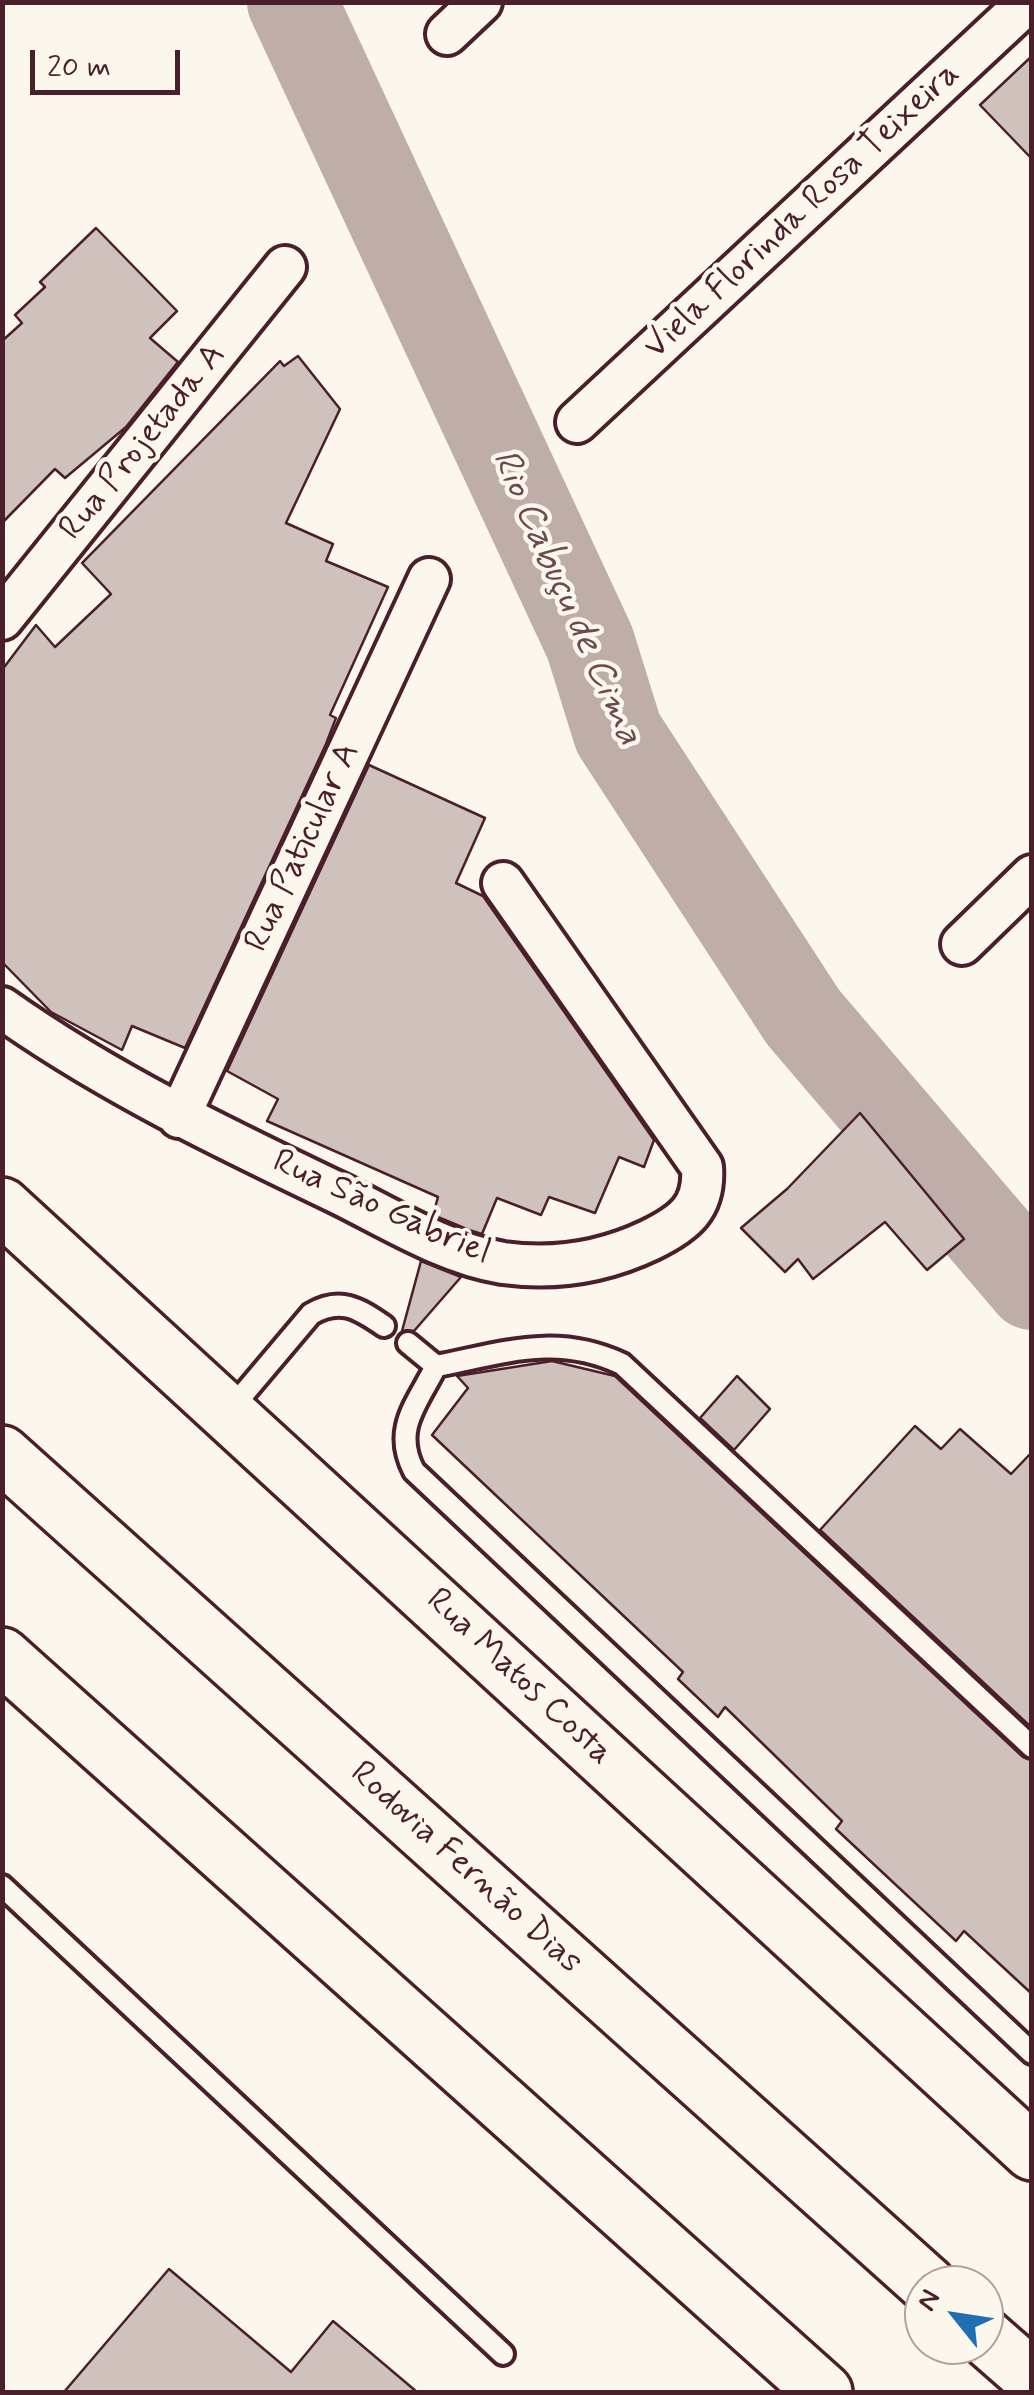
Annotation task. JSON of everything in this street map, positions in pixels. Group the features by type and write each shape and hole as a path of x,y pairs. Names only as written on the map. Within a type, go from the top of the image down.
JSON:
{"main road":[{"name":"Rua Matos Costa","path":"2,1206 1032,2152"},
{"name":"Rodovia Fernão Dias","path":"2,1454 906,2265"},
{"path":"2,1656 824,2392"},
{"path":"1004,2354 1032,2378"}],"street":[{"path":"447,34 481,2"},
{"name":"Viela Florinda Rosa Teixeira","path":"578,422 1028,2"},
{"name":"Rua Projetada A","path":"2,619 285,267"},
{"name":"Rua Paticular A","path":"180,1117 429,579"},
{"path":"962,944 1032,876"},
{"name":"Rua São Gabriel","path":"2,1008 46,1039 180,1117 430,1238 500,1262 556,1266 622,1254 679,1226 695,1208 703,1189 702,1167 503,883"}],"lane":[{"path":"229,1411 311,1314 344,1303 384,1326"},
{"path":"408,1343 436,1366"},
{"path":"436,1366 549,1344 589,1349 622,1364 1032,1747"},
{"path":"436,1366 402,1434 404,1450 414,1471 1032,2052"},
{"path":"2,1886 503,2354"}],"building":[{"path":"1032,56 1032,159 980,105"},
{"path":"96,228 177,311 150,338 178,362 126,427 65,478 55,469 2,523 2,341 22,323 15,315 45,287 40,282"},
{"path":"298,356 340,409 286,523 333,544 326,561 388,587 330,715 336,718 326,744 185,1048 132,1026 122,1050 51,1012 2,962 2,670 36,625 55,647 111,594 82,563 280,361 284,366"},
{"path":"369,765 485,818 456,883 483,896 654,1140 644,1167 619,1157 595,1213 549,1197 541,1215 497,1198 482,1234 469,1230 433,1215 438,1197 267,1121 278,1099 227,1071"},
{"path":"860,1113 964,1239 927,1270 885,1222 813,1279 798,1259 785,1272 741,1228 787,1189"},
{"path":"421,1261 461,1277 414,1331 402,1331"},
{"path":"552,1361 615,1376 1023,1757 1032,1760 1032,1994 964,1931 956,1941 836,1829 842,1821 725,1707 718,1717 678,1679 683,1672 432,1435 468,1388 457,1376"},
{"path":"737,1376 770,1409 734,1450 700,1418"},
{"path":"915,1426 941,1449 960,1429 1011,1474 1032,1452 1032,1728 820,1530"},
{"path":"169,2269 291,2372 333,2321 417,2392 64,2392"}],"waterway":[{"name":"Rio Cabuçu de Cima","path":"292,2 590,643 618,733 803,1017 1032,1285"}]}
